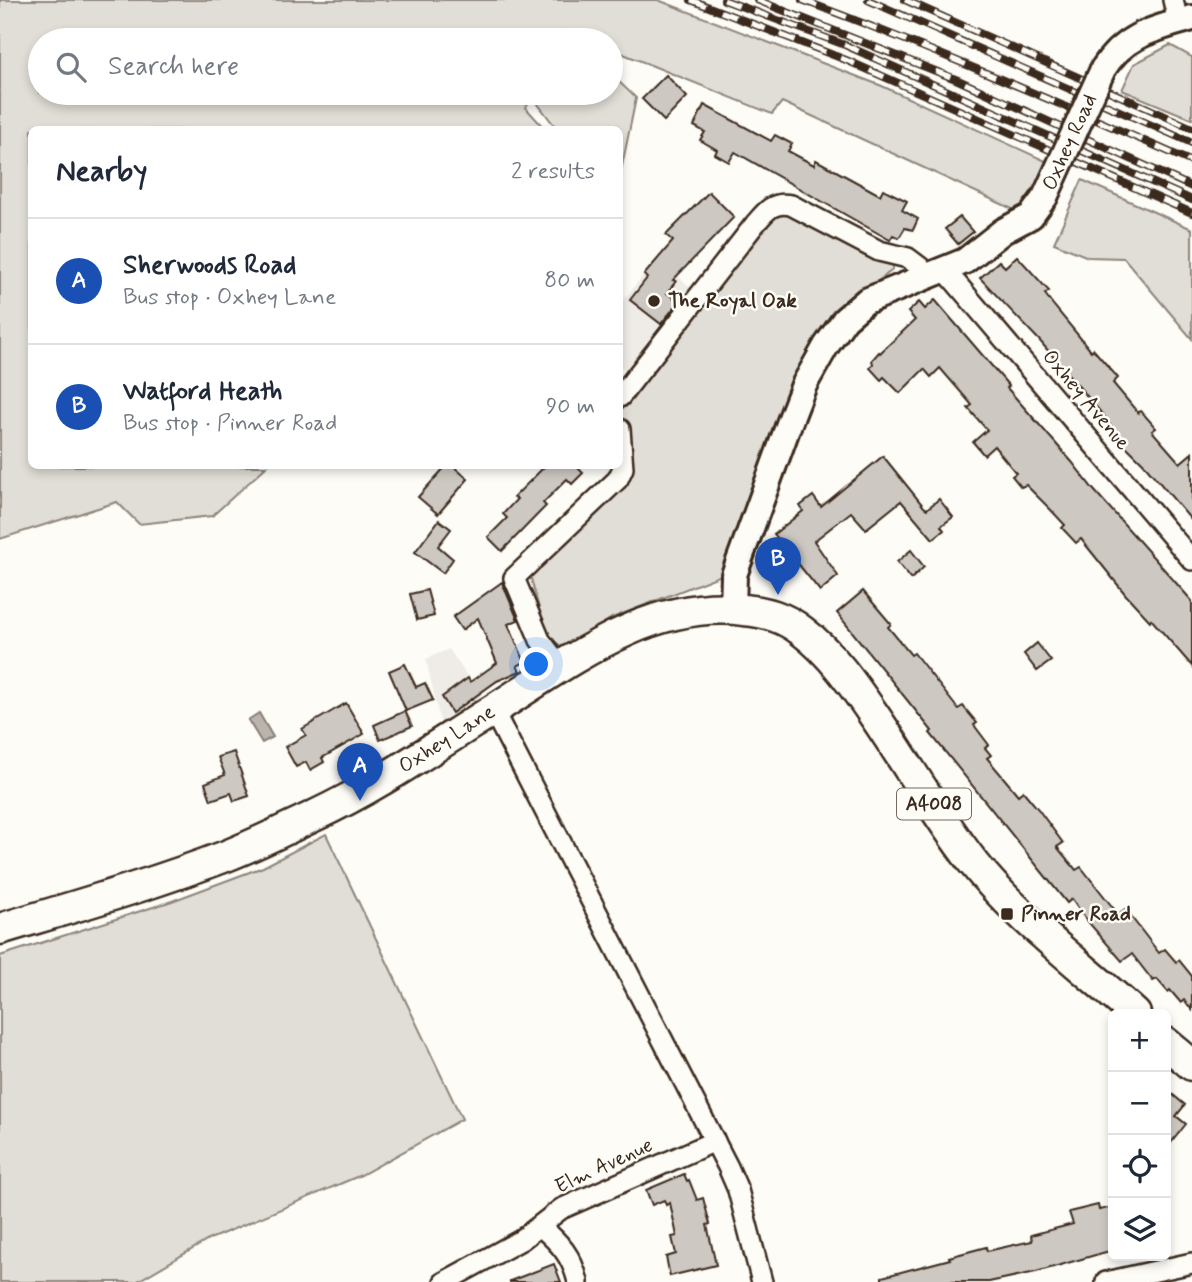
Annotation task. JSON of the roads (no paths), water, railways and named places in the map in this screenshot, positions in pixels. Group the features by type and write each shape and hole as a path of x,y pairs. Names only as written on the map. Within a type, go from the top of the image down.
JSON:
{"main road":[{"name":"Oxhey Lane","path":"0,929 230,854 321,813 392,773 593,646 676,612 705,607 733,608"},
{"name":"A4008","path":"733,608 778,615 820,645 864,700 969,857 992,885 1017,911 1129,1009"},
{"path":"1171,1047 1192,1065"}],"street":[{"name":"Oxhey Road","path":"733,608 734,575 790,421 804,385 845,319 866,301 965,261 1003,231 1031,216 1045,197 1103,69 1117,50 1181,13"},
{"name":"Oxhey Avenue","path":"623,393 755,224 774,204 782,202 879,251 908,258 935,274 1192,559"},
{"path":"559,666 540,640 514,578 618,479 623,469"},
{"path":"493,710 715,1141 738,1190 762,1282"},
{"name":"Elm Avenue","path":"444,1282 495,1255 573,1202 715,1141"},
{"path":"540,1226 563,1246 578,1282"},
{"path":"1106,1282 1136,1278 1192,1264"}],"railway":[{"path":"691,0 846,60 1192,213"},
{"path":"724,0 845,45 1192,200"},
{"path":"757,0 958,80 1192,187"},
{"path":"802,0 998,78 1192,162"},
{"path":"868,0 1192,143"},
{"path":"905,0 1192,128"}],"place":[{"name":"The Royal Oak","path":"654,301"},
{"name":"Watford Heath","path":"778,595"},
{"name":"Sherwoods Road","path":"360,801"},
{"name":"Pinner Road","path":"1007,914"}]}
